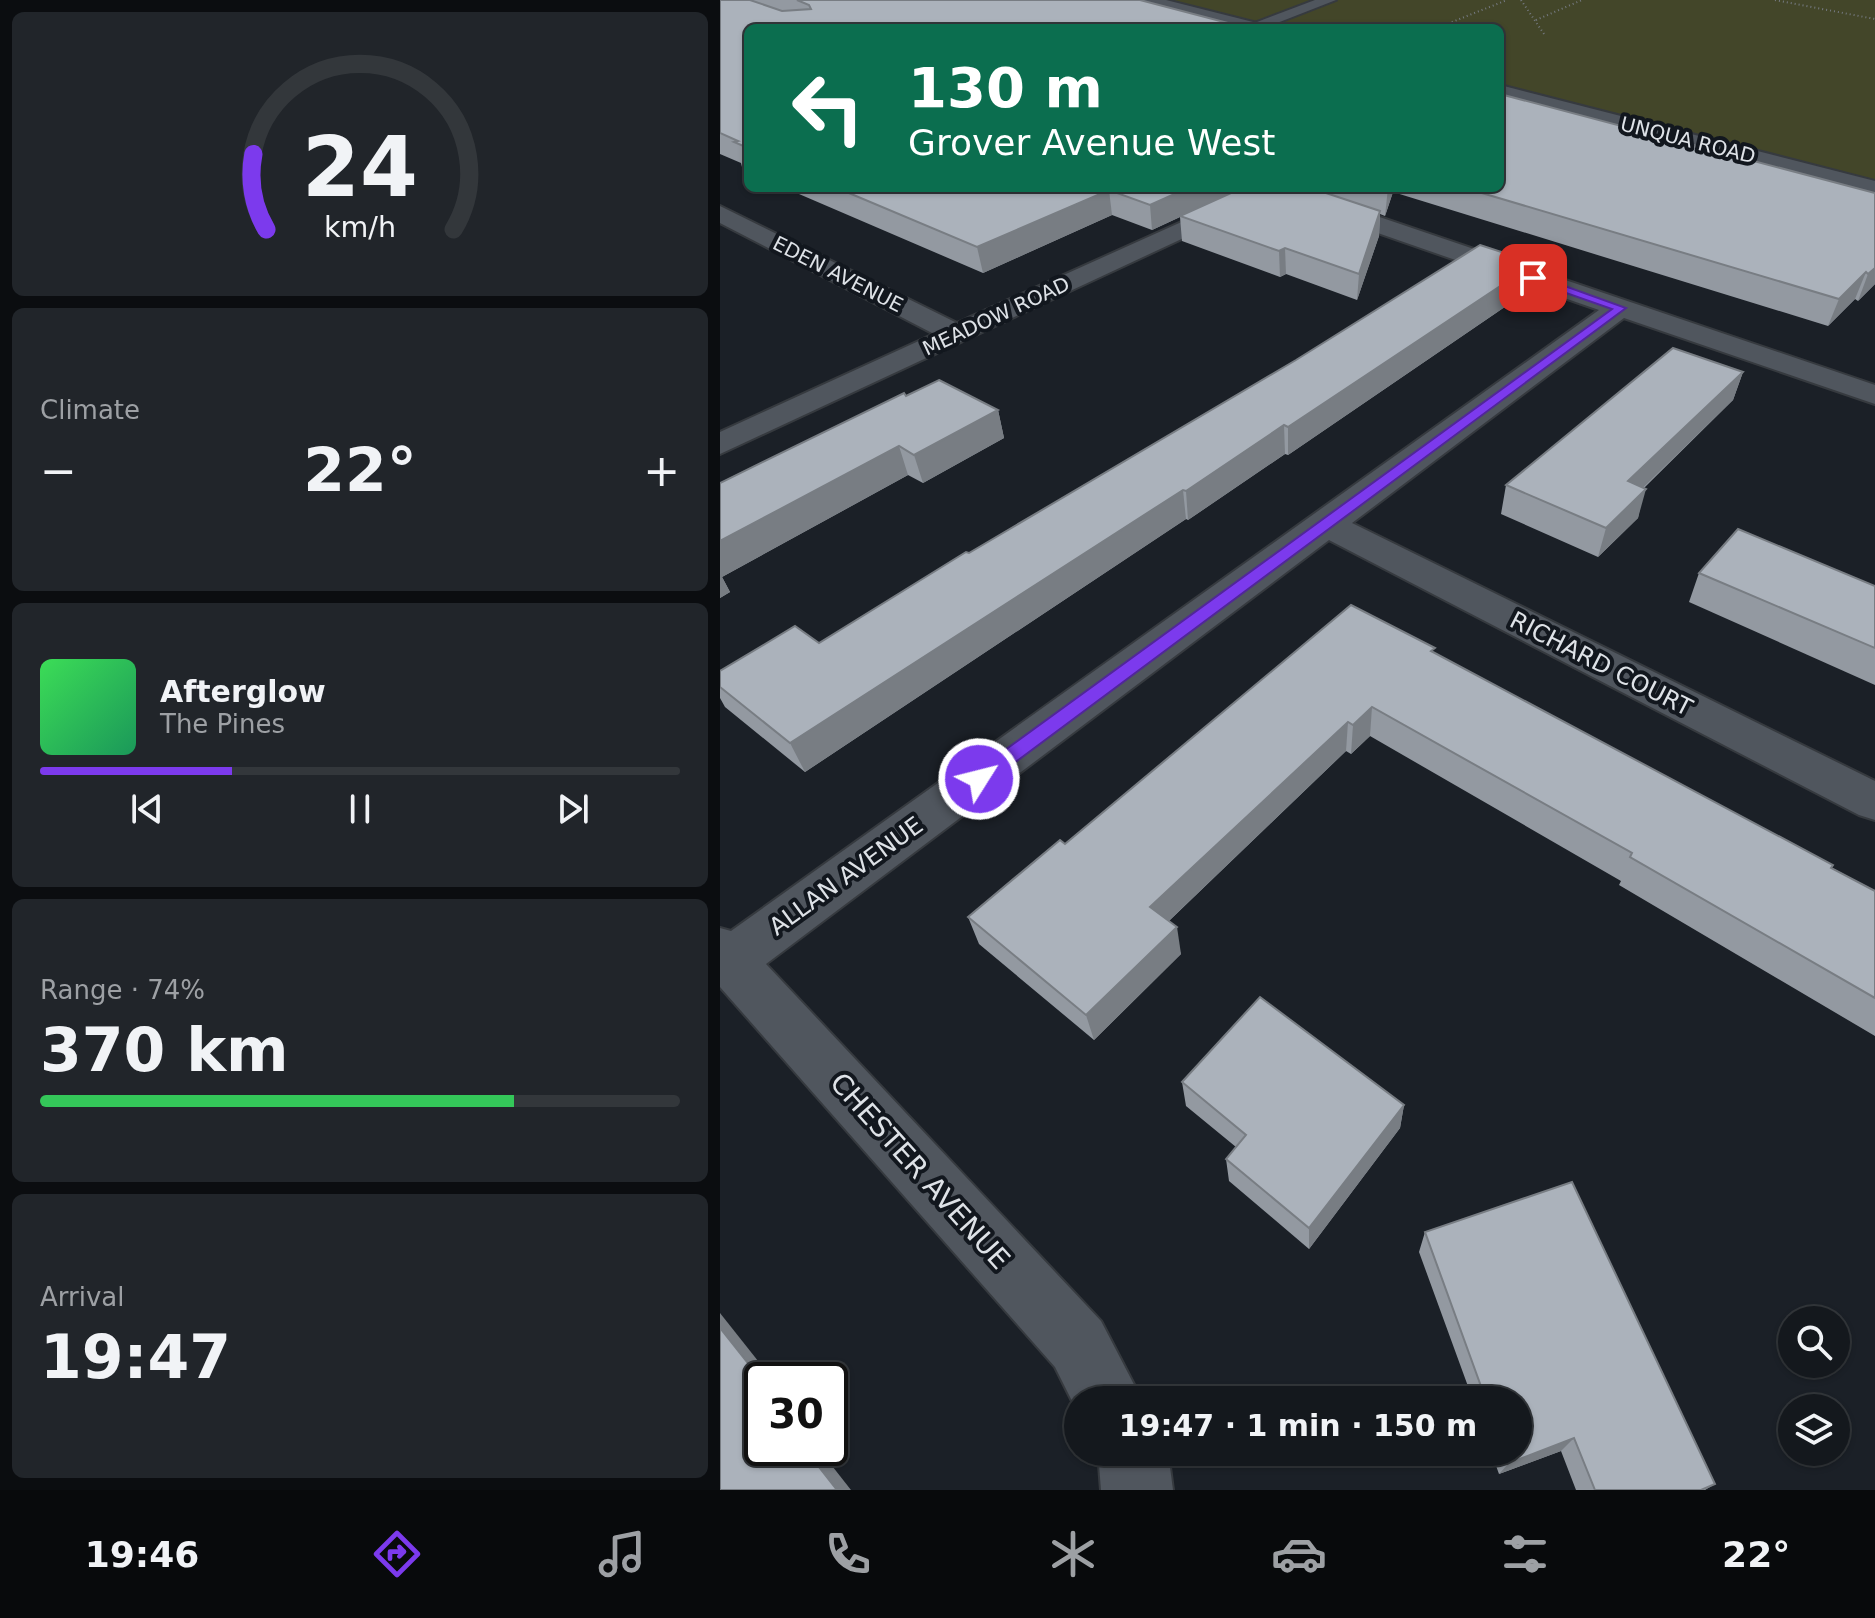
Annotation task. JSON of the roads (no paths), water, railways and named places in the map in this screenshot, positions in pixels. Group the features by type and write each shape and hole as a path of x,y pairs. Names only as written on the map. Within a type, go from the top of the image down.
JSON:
{"street":[{"path":"1146,0 1237,24"},
{"name":"UNQUA ROAD","path":"1504,92 1875,188"},
{"name":"MEADOW ROAD","path":"720,444 1262,192"},
{"path":"1283,192 1875,395"},
{"name":"EDEN AVENUE","path":"720,213 956,334"},
{"name":"ALLAN AVENUE","path":"725,956 1327,525 1620,308"},
{"name":"RICHARD COURT","path":"1327,525 1875,802"},
{"name":"CHESTER AVENUE","path":"725,956 1078,1344 1100,1386"},
{"path":"1134,1466 1137,1490"}],"lane":[{"path":"1263,24 1329,0"}]}
